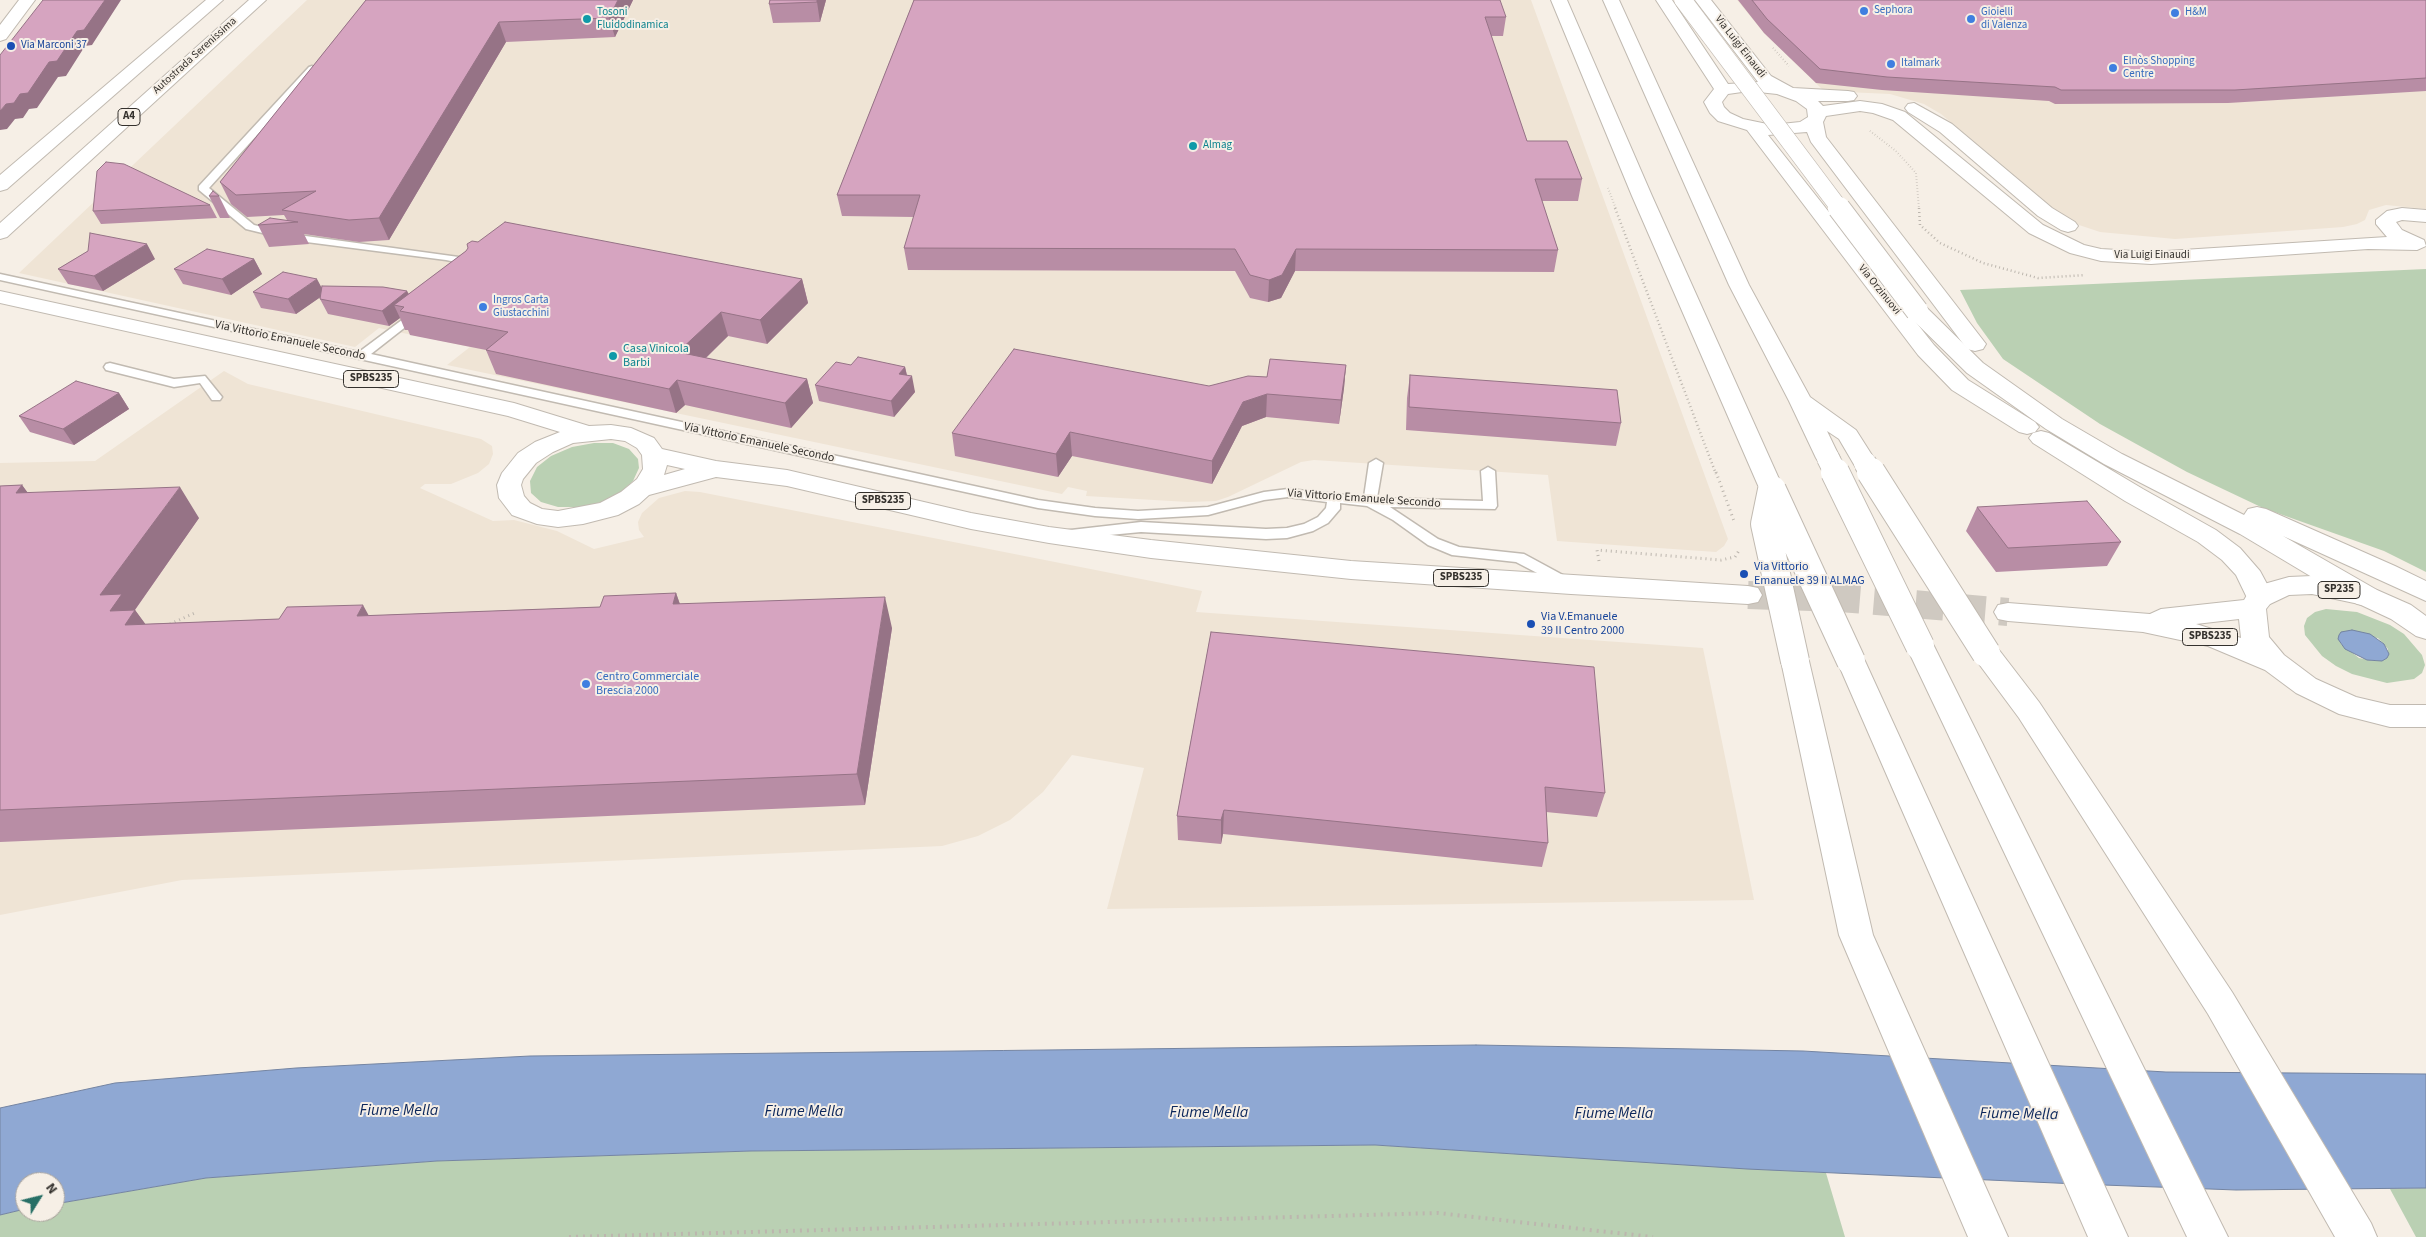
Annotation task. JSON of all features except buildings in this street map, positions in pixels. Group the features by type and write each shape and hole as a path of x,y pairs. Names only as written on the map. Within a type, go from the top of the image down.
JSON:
{"main road":[{"path":"0,36 5,22 27,0"},
{"path":"0,185 214,0"},
{"name":"Autostrada Serenissima","path":"0,233 258,0"},
{"path":"1559,0 1642,196 1772,490 1851,661 2042,1093 2108,1237"},
{"path":"1611,0 1739,285 1801,400 2076,971 2208,1237"},
{"path":"1664,0 1723,90"},
{"path":"1683,0 1917,311 1975,368 2018,401 2113,459 2249,528 2367,597"},
{"name":"Via Luigi Einaudi","path":"1704,0 1765,80 1810,102 1816,117 1817,138 2018,401"},
{"name":"Via Luigi Einaudi","path":"2386,224 2337,232 2186,243 2132,243 2112,240 2086,234 2045,212 1946,128 1917,109 1883,98 1786,91 1749,86 1723,90 1716,95 1713,102 1716,110 1724,117 1754,128 1790,130 1816,117 1860,106 1876,108 1899,116 2036,229 2078,249 2101,255 2151,258 2368,243 2420,245"},
{"name":"Via Orzinuovi","path":"1754,128 1926,350 1960,385 2134,495 2232,554 2247,571 2256,602"},
{"name":"Via Luigi Einaudi","path":"2386,224 2386,220 2394,215 2426,216"},
{"name":"Via Luigi Einaudi","path":"2386,224 2395,234 2420,245"},
{"name":"Via Vittorio Emanuele Secondo","path":"0,297 514,410 587,433"},
{"name":"Via Luigi Einaudi","path":"1976,344 2024,387 2066,416 2265,520 2368,564 2426,592"},
{"name":"Via Orzinuovi","path":"1975,368 2027,427"},
{"path":"1801,400 1848,435 1986,653 2029,710 2220,1003 2357,1237"},
{"path":"514,410 529,434 527,458"},
{"name":"Via Vittorio Emanuele Secondo","path":"641,489 654,469 654,455 646,443 631,435 611,432 587,433 558,441 527,458 511,478 509,485 512,498 521,508 537,516 558,518 583,516 620,504 641,489 716,469"},
{"name":"Via Vittorio Emanuele Secondo","path":"654,455 716,469 787,478 970,521 1049,535 1151,549 1341,569 1571,586 1748,594"},
{"path":"1772,490 1765,524 1856,935 1988,1237"},
{"name":"SP235","path":"2256,602 2289,586 2312,585 2332,588 2367,597 2401,612 2426,628"},
{"path":"2256,602 2255,639 2274,662 2306,686 2349,706 2390,716 2426,716"},
{"name":"SPBS235","path":"2143,622 2256,602"},
{"name":"SPBS235","path":"2008,612 2143,622 2214,638 2274,662"}],"lane":[{"path":"323,58 204,188 250,227 291,237 466,261 470,271 463,277"},
{"name":"Via Vittorio Emanuele Secondo","path":"0,277 1038,504 1095,512 1138,515 1208,511 1264,496 1288,492 1370,502 1490,506 1488,471"},
{"path":"361,356 426,306"},
{"path":"110,367 174,383 201,379 204,380 216,397"},
{"path":"1376,463 1370,502 1398,516 1434,542 1458,552 1519,557 1571,586"},
{"path":"1049,535 1141,527 1266,534 1287,533 1308,528 1323,520 1333,509 1334,497"}],"path":[{"path":"1608,188 1734,524"},
{"path":"1602,587 1597,550 1721,560 1735,557 1741,547"},
{"path":"165,627 197,612"},
{"path":"569,1237 1438,1213 1654,1237"}],"shaded area":[{"path":"307,0 1531,0 1728,539 1724,546 1716,552 1557,541 1548,475 1314,460 1301,462 1216,501 1188,502 1086,496 1087,491 1068,487 1062,494 447,365 470,347 379,328 355,347 19,273"},
{"path":"1737,0 2426,0 2426,209 2386,205 2369,210 2365,220 2343,227 2175,239 2100,232 2063,217 1941,114 1924,104 1890,94 1824,91 1764,33"},
{"name":"Centro Commerciale Brescia 2000","path":"224,371 248,384 481,439 492,446 493,454 489,464 478,473 451,484 425,484 420,488 493,521 514,520 557,531 594,549 644,537 639,530 638,522 642,513 659,498 685,491 700,492 1202,591 1196,612 1703,648 1754,900 1107,909 1144,768 1072,755 1043,792 1010,820 978,836 942,846 182,880 0,915 0,463 95,461"}],"green space":[{"path":"2426,269 2426,572 2384,551 2263,508 2187,472 2100,424 2003,359 1977,323 1960,290"},
{"path":"594,443 613,443 629,449 638,459 639,468 633,481 621,492 602,502 580,507 558,507 541,502 531,493 530,481 537,467 551,456 572,447"},
{"path":"2326,609 2357,612 2390,625 2404,634 2422,655 2425,665 2422,673 2414,679 2387,683 2352,674 2336,666 2322,656 2305,635 2304,626 2307,618 2315,612","holes":["2339,635 2378,638 2388,649 2387,658 2375,661 2359,658 2341,644"]},
{"path":"1375,1145 1826,1173 1845,1237 0,1237 0,1215 15,1211 15,1222 65,1222 65,1202 206,1178 437,1161 751,1151"},
{"path":"2426,1188 2426,1237 2416,1237 2390,1189"}],"water":[{"path":"2352,630 2370,634 2384,644 2389,654 2387,658 2382,661 2367,660 2345,649 2338,639 2339,635 2341,632"},
{"name":"Fiume Mella","path":"1476,1045 1803,1051 2166,1072 2426,1074 2426,1188 2236,1190 2077,1184 1747,1169 1375,1145 751,1151 437,1161 206,1178 65,1202 65,1172 15,1172 15,1211 0,1215 0,1108 115,1083 296,1068 530,1056"}],"tunnel":[{"path":"1748,595 1840,598 2008,612"}],"place":[{"name":"Sephora","path":"1864,11"},
{"name":"H&M","path":"2175,13"},
{"name":"Tosoni Fluidodinamica","path":"587,19"},
{"name":"Gioielli di Valenza","path":"1971,19"},
{"name":"Via Marconi 37","path":"11,46"},
{"name":"Italmark","path":"1891,64"},
{"name":"Elnòs Shopping Centre","path":"2113,68"},
{"name":"Almag","path":"1193,146"},
{"name":"Ingros Carta Giustacchini","path":"483,307"},
{"name":"Casa Vinicola Barbi","path":"613,356"},
{"name":"Via Vittorio Emanuele 39 II ALMAG","path":"1744,574"},
{"name":"Via V.Emanuele 39 II Centro 2000","path":"1531,624"},
{"name":"Centro Commerciale Brescia 2000","path":"586,684"}]}
